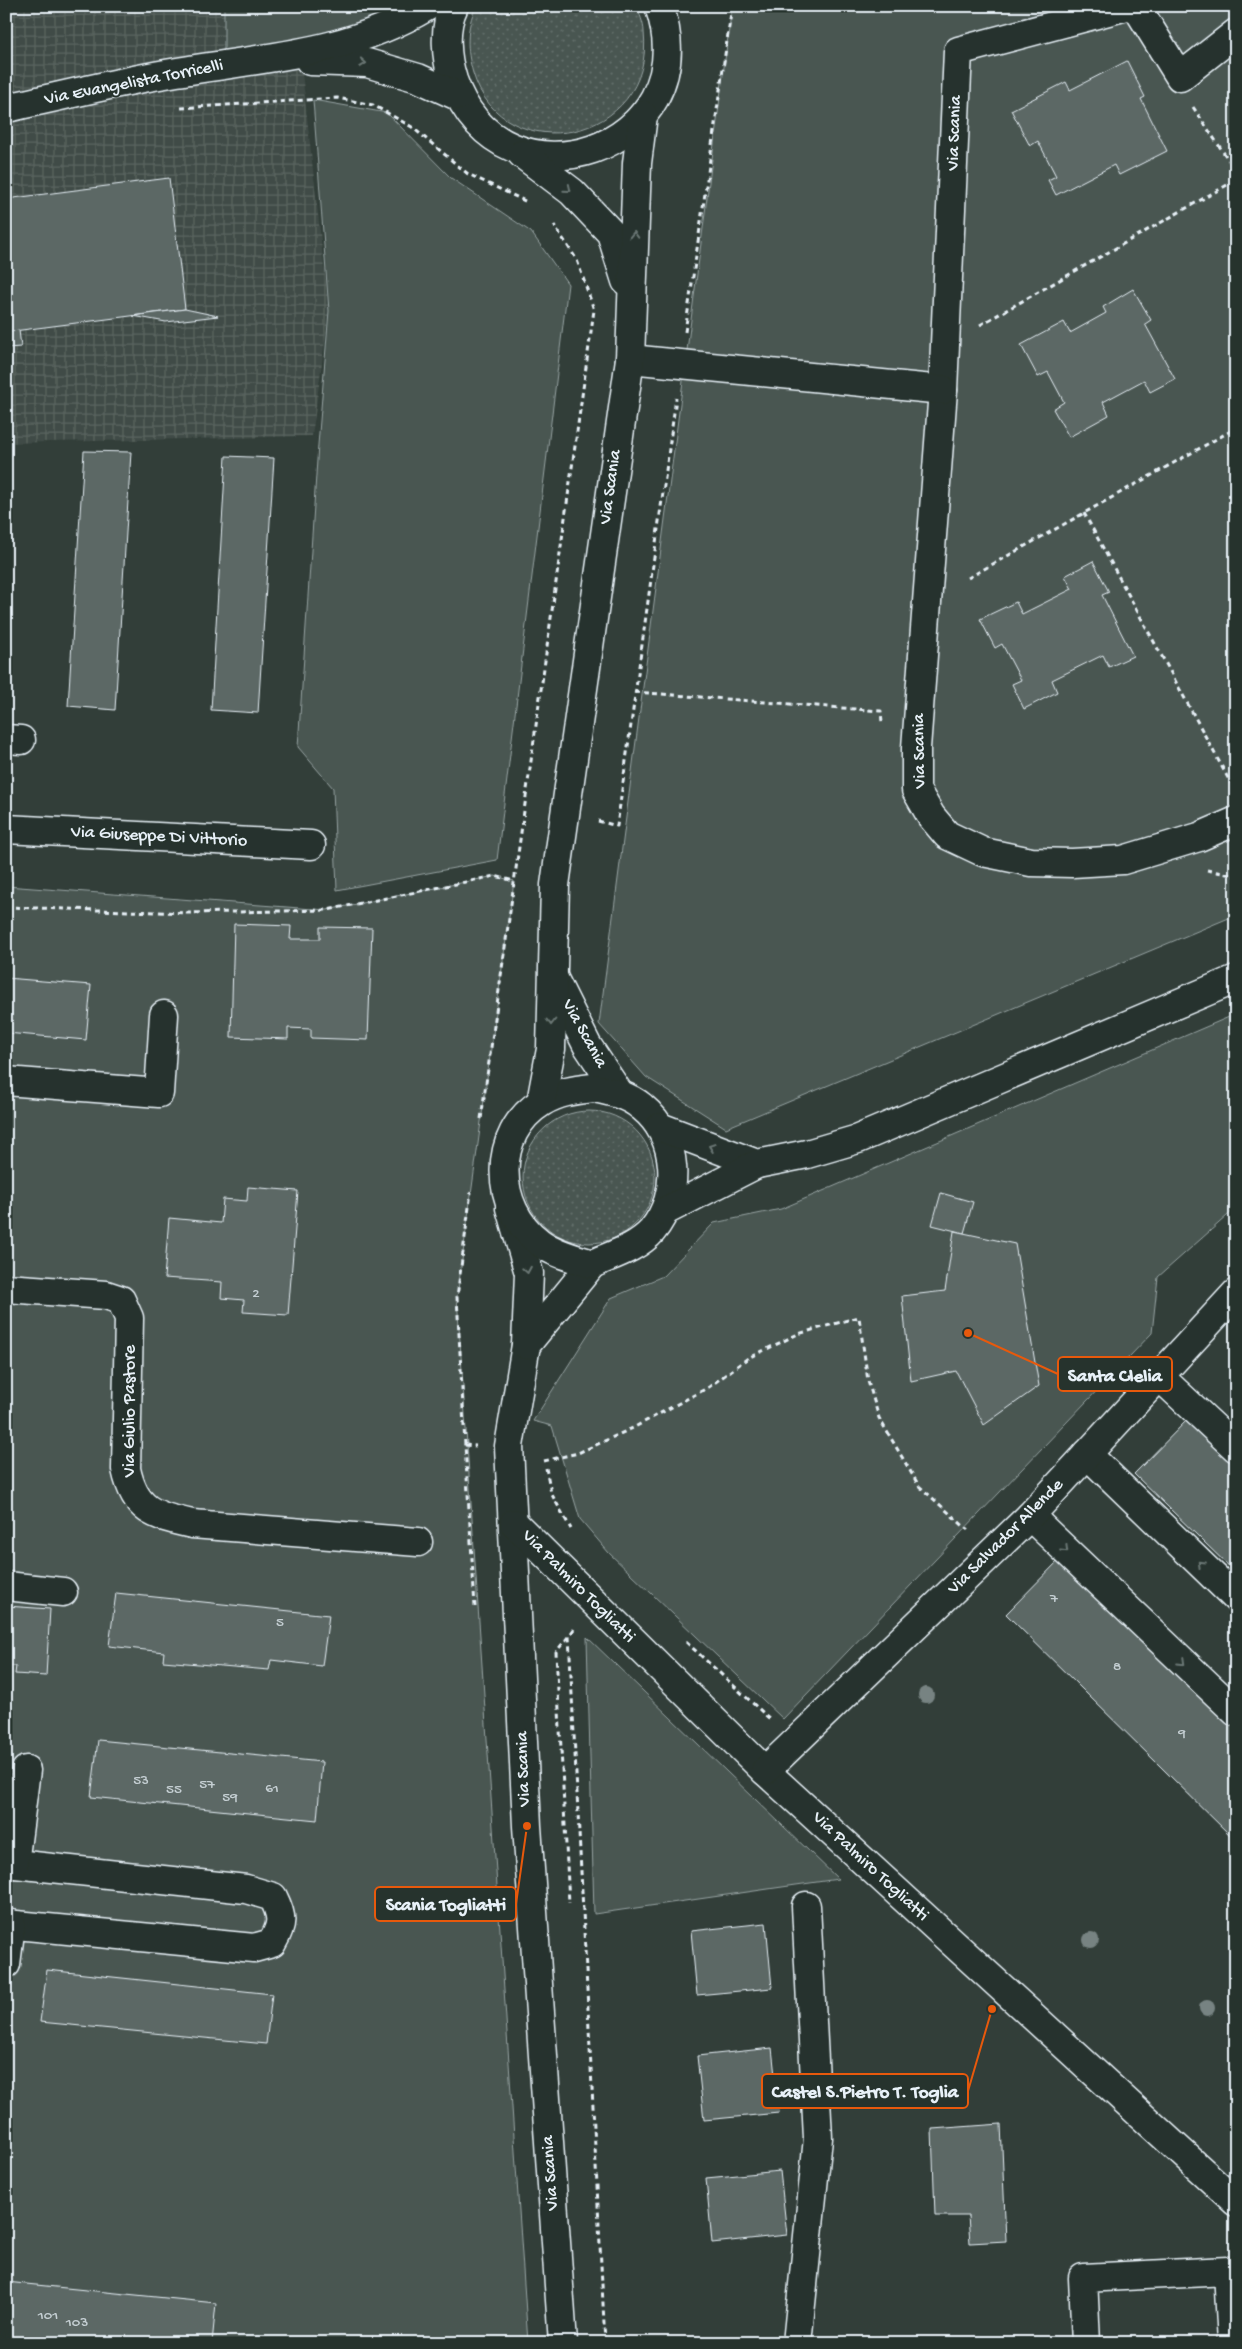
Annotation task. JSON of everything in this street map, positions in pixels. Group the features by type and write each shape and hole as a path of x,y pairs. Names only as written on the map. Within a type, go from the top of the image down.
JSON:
{"street":[{"name":"Via Evangelista Torricelli","path":"6,108 176,72 262,61 338,46 405,20 428,6"},
{"name":"Via Scania","path":"454,6 447,39 449,68 458,96 473,118 492,136 515,149 572,192 611,233 633,301"},
{"name":"Via Scania","path":"515,149 549,157 585,153 618,139 643,115 660,88 667,58 666,26 659,6"},
{"name":"Via Scania","path":"1127,6 958,51 943,390 916,748 916,790 930,816 947,834 983,852 1031,862 1064,863 1123,860 1199,837 1236,821"},
{"path":"1136,6 1180,77 1236,33"},
{"name":"Via Evangelista Torricelli","path":"262,61 367,62 418,78 458,96"},
{"name":"Via Scania","path":"541,1102 551,1049 551,973 555,885 630,359 637,163 643,115"},
{"path":"630,359 943,390"},
{"name":"Via Giuseppe Di Vittorio","path":"6,829 311,845"},
{"name":"Via Scania","path":"551,973 587,1045 619,1093"},
{"path":"665,1211 757,1164 807,1154 858,1139 1236,979"},
{"path":"6,1081 159,1093 164,1015"},
{"name":"Via Scania","path":"526,1346 592,1264 632,1247 651,1232 665,1211 673,1183 672,1154 660,1127 642,1107 619,1093 593,1088 566,1091 541,1102 524,1117 504,1160 504,1183 529,1273 526,1346 509,1446 527,1826 563,2343"},
{"path":"660,1127 757,1164"},
{"name":"Via Scania","path":"510,1206 522,1226 540,1243 561,1254 592,1264"},
{"name":"Via Giulio Pastore","path":"6,1288 106,1295 121,1300 129,1318 126,1469 129,1486 138,1502 163,1517 192,1524 418,1542"},
{"name":"Via Salvador Allende","path":"766,1771 1030,1516 1236,1293"},
{"path":"1159,1376 1236,1448"},
{"path":"1087,1454 1236,1598"},
{"path":"1030,1516 1236,1712"},
{"name":"Via Palmiro Togliatti","path":"514,1523 594,1604 766,1771 1236,2202"},
{"path":"6,1586 63,1592"},
{"path":"6,1964 8,1924 254,1948 272,1943 280,1928 281,1913 273,1897 246,1889 10,1863 26,1770"},
{"path":"797,2343 818,2138 806,1906"},
{"path":"1086,2343 1083,2278 1228,2271 1232,2343"}],"path":[{"path":"617,826 732,6"},
{"path":"1180,77 1190,103 1236,171"},
{"path":"181,108 337,98 373,105 412,127 468,174 533,207"},
{"path":"945,345 1236,180"},
{"path":"480,1129 594,310 577,260 552,221"},
{"path":"968,578 1236,428"},
{"path":"1084,513 1236,792"},
{"path":"6,907 189,913 326,910 495,876 514,881"},
{"path":"472,1188 457,1297 475,1607"},
{"path":"544,1461 578,1453 633,1428 709,1388 748,1358 798,1334 859,1317 868,1382 879,1418 919,1486 969,1532"},
{"path":"465,1446 509,1446 543,1442 544,1461 551,1493 572,1531"},
{"path":"594,1604 569,1636 606,2343"},
{"path":"683,1639 797,1741"}],"shaded area":[{"path":"6,6 224,6 225,71 301,64 329,311 312,436 6,443"},
{"path":"224,6 404,6 354,55 224,71"},
{"path":"476,6 637,6 644,29 641,70 626,99 603,120 574,131 543,132 514,124 489,104 473,73 468,39 470,23"},
{"path":"732,6 1236,6 1236,915 726,1128 646,1077 599,1024"},
{"path":"313,100 387,113 451,178 531,232 568,284 497,860 337,890 333,788 298,747 329,311"},
{"path":"495,876 514,881 457,1297 528,2343 6,2343 6,886 327,910"},
{"path":"1236,1014 1236,1208 1158,1277 1152,1333 783,1719 609,1553 580,1519 552,1426 533,1421 611,1298 663,1276 714,1223 781,1209"},
{"path":"589,1111 602,1112 614,1116 636,1130 650,1152 654,1164 654,1190 650,1202 636,1224 614,1238 602,1242 589,1243 576,1242 564,1238 542,1224 528,1202 524,1190 523,1177 524,1164 528,1152 542,1130 564,1116 576,1112"},
{"path":"587,1637 838,1879 594,1914"}],"building":[{"path":"1127,61 1145,97 1141,99 1167,151 1119,175 1114,165 1056,195 1048,180 1056,176 1038,141 1030,146 1011,110 1066,82 1070,90"},
{"path":"169,178 185,309 6,332 6,199"},
{"path":"1133,289 1151,320 1145,324 1175,379 1150,392 1144,380 1103,402 1109,415 1069,437 1053,409 1064,402 1048,372 1038,377 1021,345 1064,322 1070,333 1106,313 1103,307"},
{"path":"185,309 218,316 166,322 133,316"},
{"path":"19,330 21,347 6,348 6,332"},
{"path":"84,451 131,452 115,710 68,706"},
{"path":"226,456 274,458 258,713 211,710"},
{"path":"1093,561 1109,592 1102,595 1133,656 1109,667 1103,655 1052,680 1057,692 1024,709 1012,684 1021,680 1002,644 995,648 980,619 1016,602 1022,614 1072,589 1065,576"},
{"path":"234,924 291,926 290,939 320,939 320,927 372,928 368,1040 311,1038 311,1029 288,1028 288,1039 231,1037"},
{"path":"6,978 91,985 86,1040 6,1033"},
{"path":"248,1187 298,1191 288,1315 243,1312 244,1300 221,1298 222,1282 164,1278 169,1218 221,1223 223,1199 247,1201"},
{"path":"941,1193 973,1202 964,1233 932,1225"},
{"path":"954,1231 1015,1244 1039,1386 984,1425 956,1371 911,1381 902,1296 945,1291"},
{"path":"1192,1415 1236,1458 1236,1573 1134,1474"},
{"path":"1065,1554 1236,1722 1236,1841 1006,1614"},
{"path":"116,1593 329,1615 322,1666 271,1660 269,1670 163,1661 164,1652 109,1646"},
{"path":"6,1606 50,1609 46,1676 15,1674 16,1666 6,1666"},
{"path":"98,1740 322,1762 317,1820 91,1797"},
{"path":"766,1923 772,1988 697,1995 691,1931"},
{"path":"47,1970 272,1994 266,2044 40,2022"},
{"path":"772,2048 779,2113 704,2120 697,2056"},
{"path":"1001,2124 1006,2241 970,2243 968,2216 935,2216 932,2129"},
{"path":"780,2171 787,2235 712,2243 706,2178"},
{"path":"6,2282 216,2303 212,2343 6,2343"}],"place":[{"name":"Santa Clelia","path":"968,1333"},
{"name":"Scania Togliatti","path":"527,1826"},
{"name":"Castel S.Pietro T. Toglia","path":"992,2009"}]}
